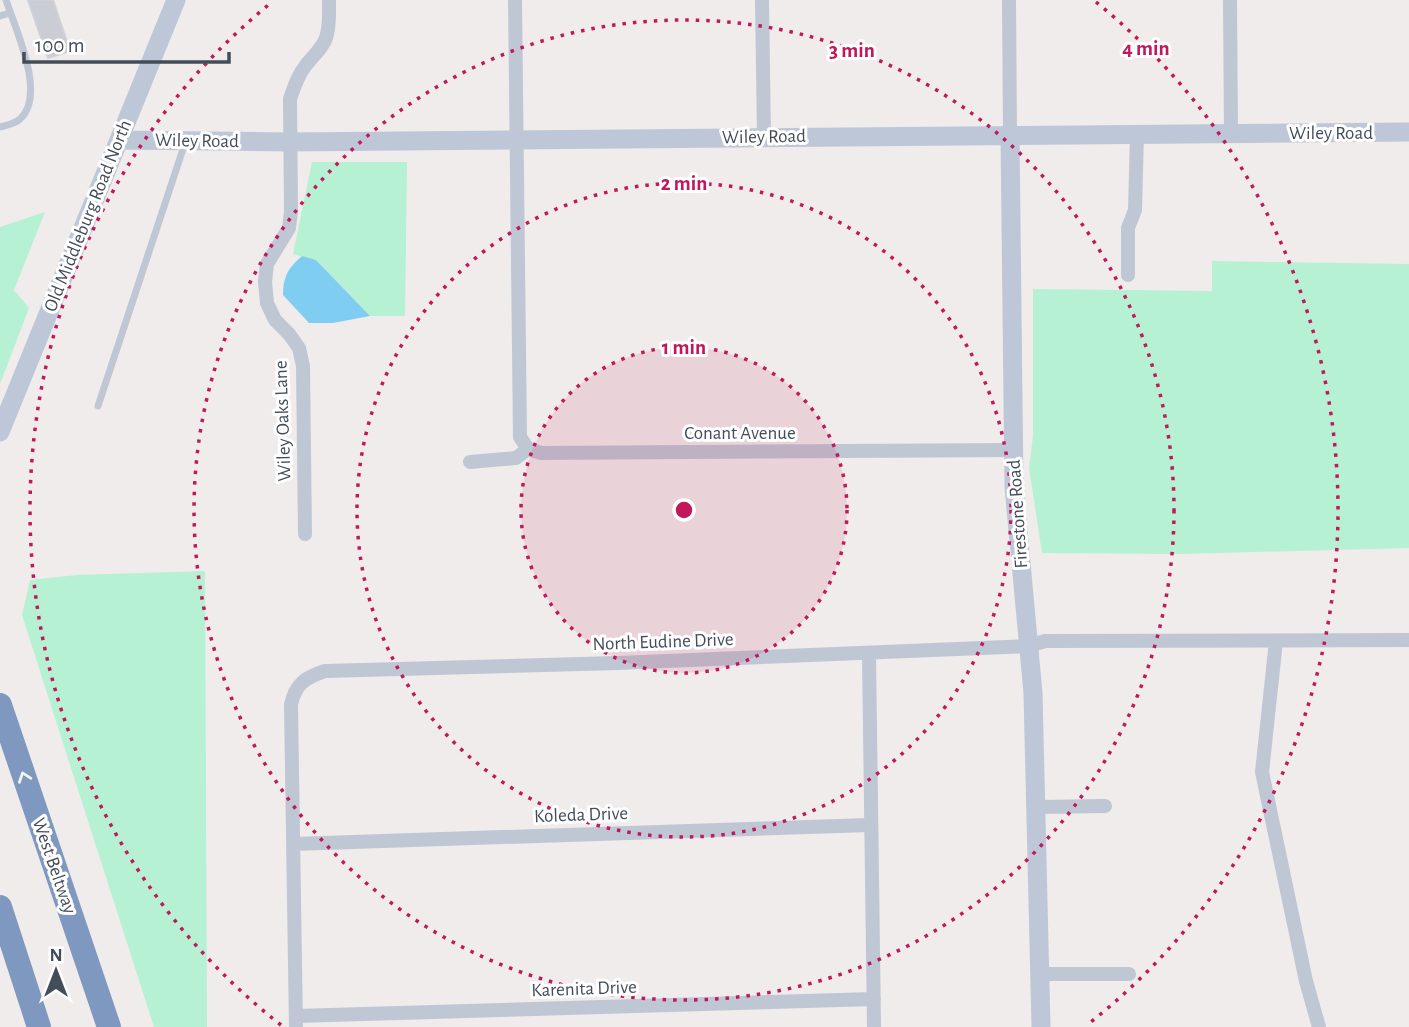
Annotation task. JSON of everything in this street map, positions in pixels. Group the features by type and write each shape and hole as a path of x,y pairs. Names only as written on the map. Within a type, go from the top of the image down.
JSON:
{"highway":[{"name":"West Beltway","path":"0,705 108,1027"},
{"path":"0,907 39,1027"}],"street":[{"name":"Old Middleburg Road North","path":"0,432 176,0"},
{"name":"Wiley Oaks Lane","path":"305,534 303,366 299,348 275,320 267,303 265,282 267,264 289,228 290,99 294,84 326,39 329,0"},
{"path":"515,0 520,437 528,449"},
{"path":"762,0 764,138"},
{"name":"Firestone Road","path":"1009,0 1013,450 1033,693 1041,1027"},
{"path":"1230,0 1231,133"},
{"name":"Wiley Road","path":"119,139 290,142 1409,132"},
{"path":"1128,275 1128,228 1135,210 1137,134"},
{"name":"Conant Avenue","path":"470,462 516,458 528,449 541,453 1013,450"},
{"name":"North Eudine Drive","path":"293,844 291,705 294,692 301,682 326,671 869,653 1029,646 1045,641 1409,640"},
{"path":"1276,641 1262,772 1306,981 1320,1027"},
{"path":"869,653 874,1027"},
{"path":"1037,807 1105,806"},
{"name":"Koleda Drive","path":"293,844 870,825"},
{"path":"293,844 296,1022"},
{"path":"1040,974 1129,974"},
{"name":"Karenita Drive","path":"296,1022 874,999"}],"lane":[{"path":"0,127 18,121 24,115 32,90 6,0"},
{"path":"0,16 10,13"},
{"path":"98,406 185,142"}],"green space":[{"path":"312,162 407,162 405,316 370,316 316,260 293,254"},
{"path":"45,212 14,290 29,308 0,384 0,227"},
{"path":"1212,261 1409,264 1409,548 1180,554 1042,553 1029,468 1033,436 1033,289 1212,291"},
{"path":"205,571 207,1027 154,1027 22,615 30,580 77,575"}],"water":[{"path":"302,256 316,260 370,316 333,323 309,323 283,295 287,273"}],"building":[{"path":"28,0 53,0 70,51 48,58"}]}
